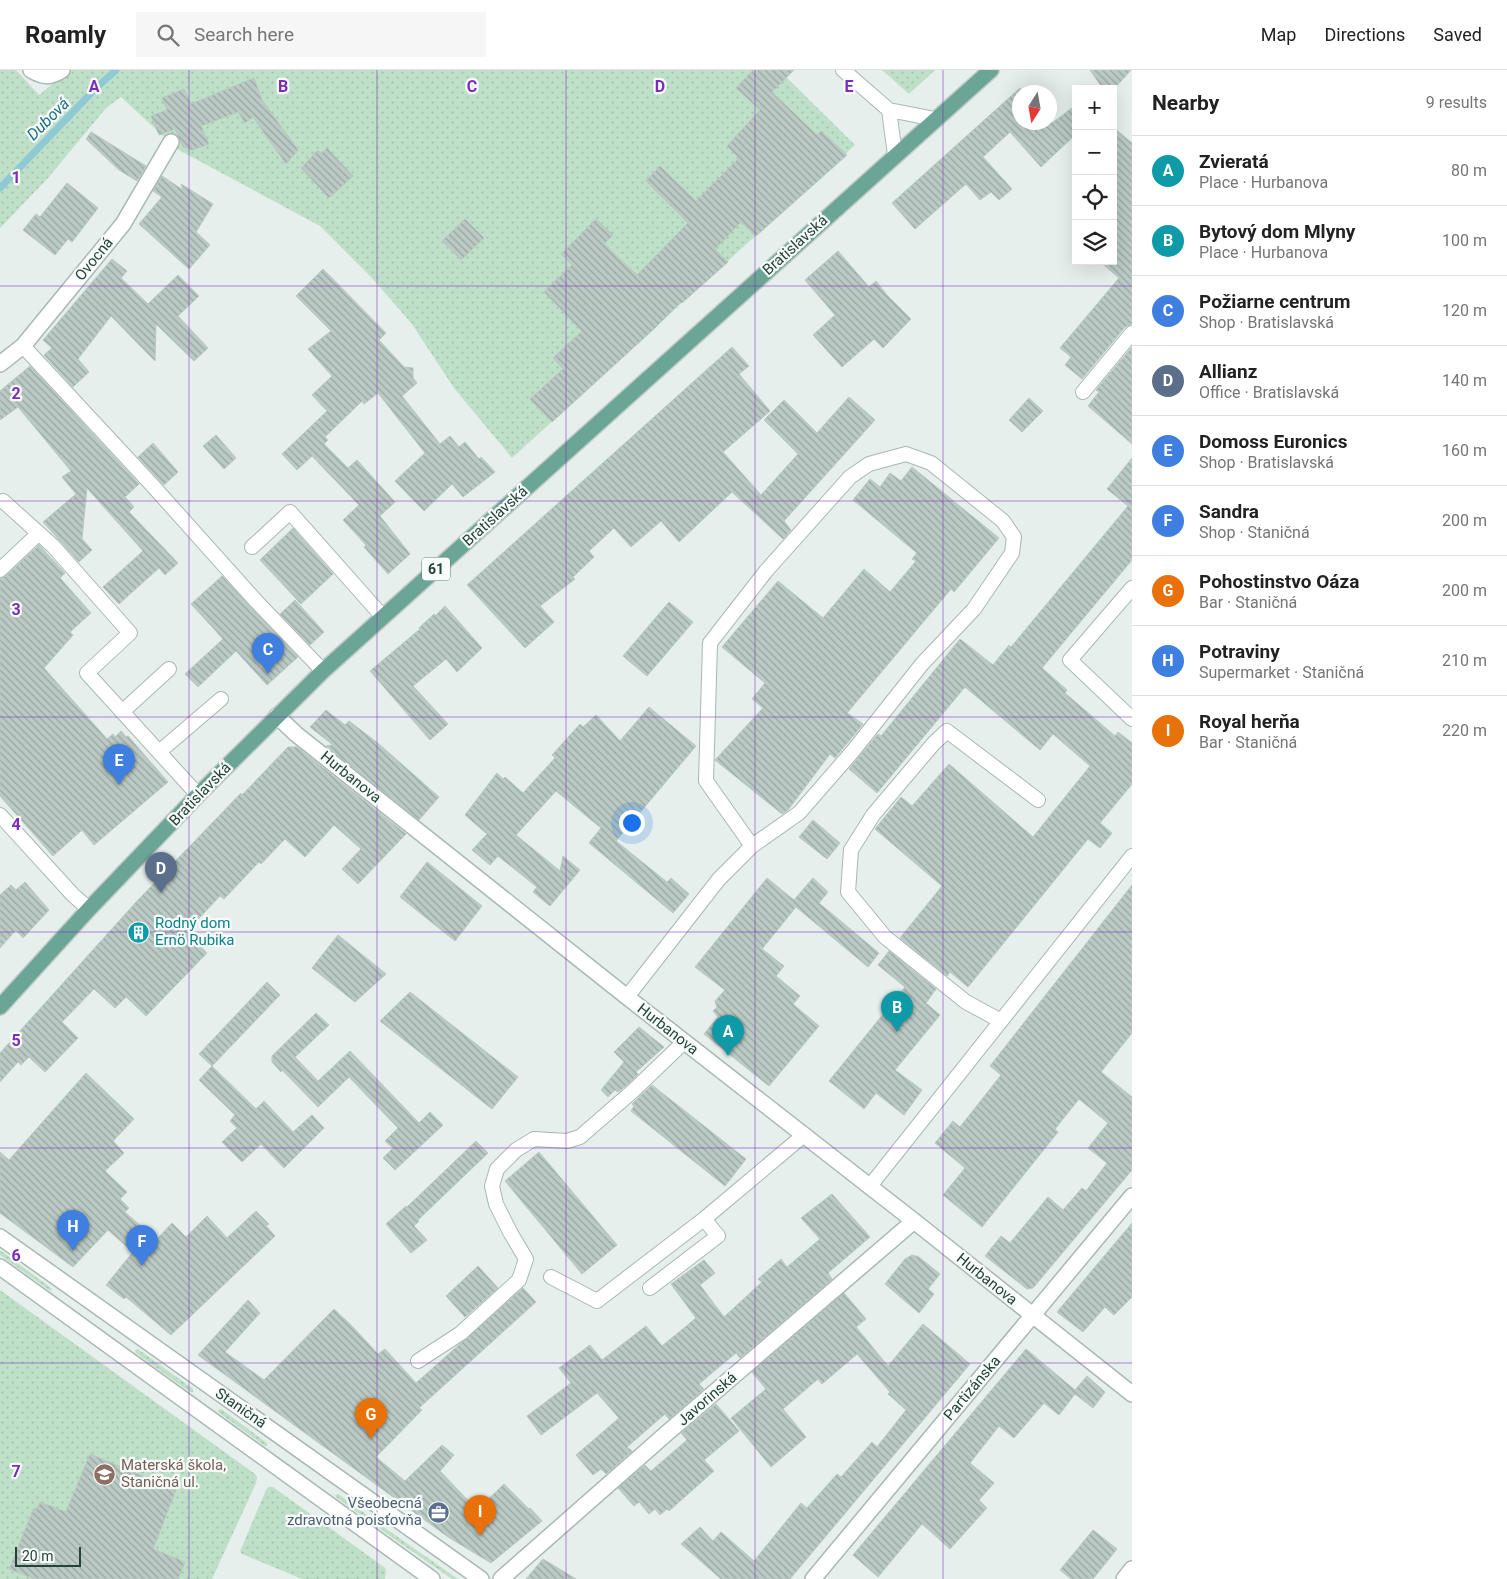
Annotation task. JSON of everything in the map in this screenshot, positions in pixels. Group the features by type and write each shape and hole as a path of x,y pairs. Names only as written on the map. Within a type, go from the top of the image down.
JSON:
{"main road":[{"name":"Bratislavská","path":"0,1007 88,909 198,795 323,671 991,70"}],"street":[{"path":"31,70 42,75 53,76 62,70"},
{"name":"Ovocná","path":"0,364 23,346 122,224 171,142"},
{"name":"Hurbanova","path":"278,716 296,734 627,997 870,1186 1132,1394"},
{"name":"Partizánska","path":"813,1579 1132,1196"},
{"name":"Javorinská","path":"501,1579 667,1433 914,1221"},
{"name":"Staničná","path":"0,1238 481,1579"},
{"name":"Staničná","path":"0,1267 432,1579"},
{"path":"1124,1579 1132,1569"}],"lane":[{"path":"844,70 889,110 935,119"},
{"path":"889,110 895,155"},
{"path":"1083,392 1132,333"},
{"path":"23,346 153,486 256,601 323,671"},
{"path":"627,997 719,879 752,846 799,813 853,751 922,664 974,610 1012,553 1014,538 1003,521 931,463 906,454 869,464 850,477 766,571 710,643 706,782 752,846"},
{"path":"3,501 53,546 130,633 86,673 198,795"},
{"path":"252,547 290,512 383,617"},
{"path":"0,570 38,534"},
{"path":"1132,588 1070,660 1132,719"},
{"path":"122,712 169,669"},
{"path":"158,752 221,699"},
{"path":"1001,1021 966,1002 885,936 848,892 851,850 873,815 934,743 947,731 1038,800"},
{"path":"0,815 88,909"},
{"path":"870,1186 1132,856"},
{"path":"418,1361 461,1333 519,1280 526,1259 496,1204 492,1186 497,1169 516,1150 534,1138 567,1141 580,1137 634,1090 684,1042"},
{"path":"551,1277 597,1301 704,1219 804,1135"},
{"path":"650,1288 718,1236 704,1219"}],"green space":[{"path":"0,70 16,70 39,95 70,70 779,70 855,145 512,458 454,388 412,324 371,277 320,226 177,149 121,97 106,108 48,178 0,228"},
{"path":"882,70 935,70 909,94"},
{"path":"0,1250 52,1290 49,1290 0,1255"},
{"name":"Materská škola, Staničná ul.","path":"0,1290 255,1474 257,1478 256,1483 212,1579 0,1579"},
{"path":"138,1349 193,1389 193,1392 190,1392 136,1353 135,1350"},
{"path":"221,1409 267,1443 267,1446 218,1412"},
{"path":"269,1487 273,1487 384,1567 386,1570 385,1579 302,1579 242,1554 240,1551"},
{"path":"338,1494 374,1520 374,1522 372,1523 336,1497 335,1495"},
{"path":"382,1526 458,1579 452,1579 380,1529"}],"building":[{"path":"753,70 794,70 772,92 817,135 821,131 847,155 756,236 741,222 715,249 728,262 681,302 552,422 530,399 563,369 553,358 582,331 544,292 572,265 561,254 596,219 613,235 604,244 637,275 688,223 646,181 660,166 696,201 739,158 727,146 760,110 736,88"},
{"path":"1090,70 1131,70 1117,86 1100,85"},
{"path":"254,78 262,100 298,150 286,164 253,117 245,123 238,112 201,126 209,144 192,150 183,147 175,129 159,135 151,116 167,110 162,98 184,89 191,104"},
{"path":"1012,95 1012,130 1057,130 1057,119 1072,108 1072,138 1041,167 1010,132 983,157 1012,189 999,200 991,192 980,200 966,184 915,229 892,203"},
{"path":"1117,130 1132,143 1132,324 1125,327 1082,379 1065,365 1071,357 1060,348 1119,278 1104,265 1117,265"},
{"path":"91,132 146,166 137,181 119,170 86,139"},
{"path":"327,148 353,176 329,198 301,168 318,150 321,154"},
{"path":"162,176 183,190 181,184 213,204 196,232 210,245 189,269 139,224 162,197 153,191"},
{"path":"67,183 98,208 72,242 68,239 55,255 23,230 36,214 40,217"},
{"path":"465,219 484,238 461,260 442,241"},
{"path":"838,251 869,287 876,281 911,319 883,348 874,339 842,367 813,335 835,315 805,280"},
{"path":"112,259 127,271 121,278 148,304 178,275 199,296 178,316 208,348 194,361 156,324 155,361 111,316 78,359 89,372 73,387 44,355 52,348 43,340"},
{"path":"323,269 386,333 379,340 404,367 413,368 413,378 417,383 402,396 440,444 450,436 459,447 465,442 479,459 481,457 495,472 463,497 452,484 424,511 395,481 425,453 378,393 364,404 362,401 325,437 328,440 324,444 348,468 357,460 395,502 380,516 410,554 388,574 364,547 366,545 343,520 359,505 312,456 297,470 282,454 327,411 312,395 332,376 308,349 331,331 296,296"},
{"path":"732,347 749,366 739,374 770,411 723,452 761,495 798,454 764,420 784,400 817,433 849,397 875,420 784,521 791,530 783,539 732,492 679,542 661,521 631,547 614,528 589,551 594,557 573,577 575,579 540,606 554,622 525,648 467,585"},
{"path":"1132,347 1132,444 1088,406 1099,392 1096,390"},
{"path":"30,366 139,484 125,497 134,507 129,512 178,563 165,575 159,568 119,604 103,587 143,551 87,488 82,539 92,550 79,562 43,522 76,494 62,477 71,471 18,407 0,420 0,391"},
{"path":"1029,398 1043,411 1022,432 1009,420"},
{"path":"216,435 236,458 224,469 203,446"},
{"path":"153,443 178,472 164,485 138,457"},
{"path":"1132,458 1132,560 1042,668 1067,690 1065,693 1115,736 1118,732 1132,743 1132,784 1100,823 1112,833 1100,848 1088,839 968,987 950,972 947,976 900,938 942,886 875,829 901,797 912,806 949,764 1033,837 1090,766 1053,734 1040,750 965,687 877,793 849,769 878,734 881,736 960,639 993,665 1009,645 1011,647 1128,506 1107,489"},
{"path":"912,467 999,538 954,592 951,589 847,713 863,724 835,758 830,754 788,810 782,814 715,760 763,708 752,699 765,683 722,647 778,581 823,618 864,569 890,592 916,561 912,559 917,553 853,500 870,479 880,487 890,473 901,481"},
{"path":"293,528 333,574 301,604 260,560"},
{"path":"39,545 65,573 60,578 91,613 70,632 73,635 44,668 107,739 113,734 115,737 121,731 126,737 128,736 168,782 94,845 82,830 53,856 0,796 0,579 6,576"},
{"path":"222,576 298,657 267,685 236,651 198,687 185,674 223,639 191,604"},
{"path":"295,600 324,632 310,645 280,614"},
{"path":"669,602 693,622 647,676 623,656"},
{"path":"445,606 482,648 457,672 446,659 413,686 448,724 430,740 370,671"},
{"path":"649,707 696,746 616,841 667,882 671,878 689,894 673,913 589,843 601,828 556,791 516,835 560,871 563,856 580,870 550,906 533,892 537,887 498,856 490,865 472,850 487,834 465,815 497,773 503,779 505,777 523,793 555,758 552,755 580,724 583,727 596,715 620,741"},
{"path":"326,710 345,725 349,721 379,744 439,797 419,820 326,746 333,745 310,727"},
{"path":"288,747 297,747 406,834 358,884 342,869 361,849 334,825 305,857 285,839 261,864 259,862 224,899 220,896 186,932 207,953 146,1016 126,997 115,1008 94,989 62,1022 78,1038 45,1072 29,1057 21,1065 18,1062 0,1082 0,1053 137,901"},
{"path":"813,820 840,843 827,859 799,837"},
{"path":"427,862 482,906 455,941 400,897"},
{"path":"767,878 794,900 813,878 828,892 819,903 879,953 868,967 796,907 762,949 784,966 776,976 800,996 793,1004 819,1026 769,1086 704,1034 718,1017 713,1011 717,1007 715,1001 725,990 695,967"},
{"path":"25,882 49,910 23,938 16,930 0,948 0,895 11,885 16,890"},
{"path":"1132,885 1132,1033 1101,1072 1132,1097 1132,1170 1033,1288 1027,1289 985,1256 1001,1236 1010,1243 1048,1197 1063,1210 1082,1188 1086,1191 1107,1163 1088,1148 1108,1123 1079,1099 1055,1129 1058,1132 982,1227 943,1195 965,1168 935,1143 953,1121 960,1127 1001,1075 990,1066"},
{"path":"338,935 386,974 355,1002 312,968"},
{"path":"889,951 936,989 926,1003 940,1015 895,1070 922,1090 904,1115 876,1093 864,1109 829,1081 905,987 878,965"},
{"path":"267,982 280,995 212,1066 199,1054"},
{"path":"410,992 518,1077 492,1109 380,1021"},
{"path":"316,1013 329,1025 295,1057 318,1081 350,1051 419,1123 430,1112 443,1125 395,1170 383,1158 393,1148 385,1141 398,1128 349,1077 318,1107 272,1062 272,1056"},
{"path":"639,1027 664,1047 636,1072 638,1074 628,1084 618,1092 615,1090 608,1097 601,1090 624,1062 614,1052"},
{"path":"212,1066 256,1109 264,1101 293,1132 312,1115 324,1128 284,1168 261,1144 242,1162 222,1142 237,1128 230,1121 235,1115 199,1080"},
{"path":"86,1073 134,1119 113,1141 124,1153 105,1171 127,1192 120,1199 129,1208 125,1212 156,1240 172,1223 186,1237 207,1216 227,1238 256,1211 269,1224 266,1226 275,1236 171,1335 126,1297 124,1299 106,1285 133,1252 108,1230 73,1267 0,1213 0,1152 9,1160"},
{"path":"652,1085 746,1159 725,1186 631,1111 634,1106 632,1104"},
{"path":"476,1141 488,1153 418,1220 414,1226 427,1240 411,1253 386,1224 407,1207"},
{"path":"539,1152 617,1245 582,1274 505,1181"},
{"path":"832,1194 870,1237 828,1273 832,1279 740,1358 736,1353 699,1384 704,1389 669,1419 665,1414 627,1447 632,1451 606,1474 601,1469 593,1475 576,1455 619,1418 597,1393 541,1435 527,1416 571,1383 559,1368 590,1345 602,1360 646,1326 662,1346 696,1318 671,1284 704,1260 715,1273 700,1285 724,1317 762,1282 758,1279 781,1259 787,1267 820,1239 801,1218"},
{"path":"1132,1223 1132,1297 1114,1315 1105,1307 1083,1332 1057,1312"},
{"path":"912,1255 919,1257 940,1274 928,1289 934,1294 919,1313 885,1284 905,1259"},
{"path":"478,1266 498,1288 465,1317 446,1296"},
{"path":"523,1288 536,1302 419,1408 422,1410 376,1457 405,1481 442,1445 454,1455 440,1471 477,1510 504,1484 542,1521 491,1563 448,1537 198,1355 248,1300 260,1313 225,1352 264,1380 334,1309 378,1354 385,1349 416,1383"},
{"path":"844,1293 866,1319 856,1327 888,1366 923,1324 970,1364 790,1579 721,1579 681,1544 700,1527 713,1541 721,1532 754,1561 801,1503 807,1508 837,1474 841,1477 872,1442 877,1447 906,1410 888,1394 890,1392 857,1354 822,1384 818,1379 783,1409 806,1437 771,1467 731,1418 766,1389 752,1372"},
{"path":"1026,1349 1075,1390 1087,1376 1105,1392 1093,1408 1075,1394 1059,1415 1044,1403 1014,1438 999,1426 970,1463 994,1483 979,1500 987,1508 950,1549 922,1524 878,1577 853,1555"},
{"path":"716,1404 739,1431 704,1460 714,1471 669,1511 667,1509 660,1515 655,1509 649,1514 639,1502 634,1506 618,1488 645,1465 651,1471 687,1440 681,1433"},
{"path":"90,1454 176,1490 153,1549 185,1562 178,1579 35,1579 9,1569 34,1508 37,1509 40,1502 66,1512"},
{"path":"1093,1530 1117,1549 1093,1579 1071,1579 1060,1570"},
{"path":"543,1559 576,1579 526,1579"}],"waterway":[{"name":"Dubová","path":"0,188 95,89 116,70"}],"place":[{"name":"Požiarne centrum","path":"268,674"},
{"name":"Domoss Euronics","path":"119,785"},
{"name":"Allianz","path":"161,893"},
{"name":"Rodný dom Ernö Rubika","path":"139,932"},
{"name":"Bytový dom Mlyny","path":"897,1032"},
{"name":"Zvieratá","path":"728,1056"},
{"name":"Potraviny","path":"73,1251"},
{"name":"Sandra","path":"142,1266"},
{"name":"Pohostinstvo Oáza","path":"371,1439"},
{"name":"Materská škola, Staničná ul.","path":"105,1474"},
{"name":"Všeobecná zdravotná poisťovňa","path":"438,1512"},
{"name":"Royal herňa","path":"480,1536"}]}
